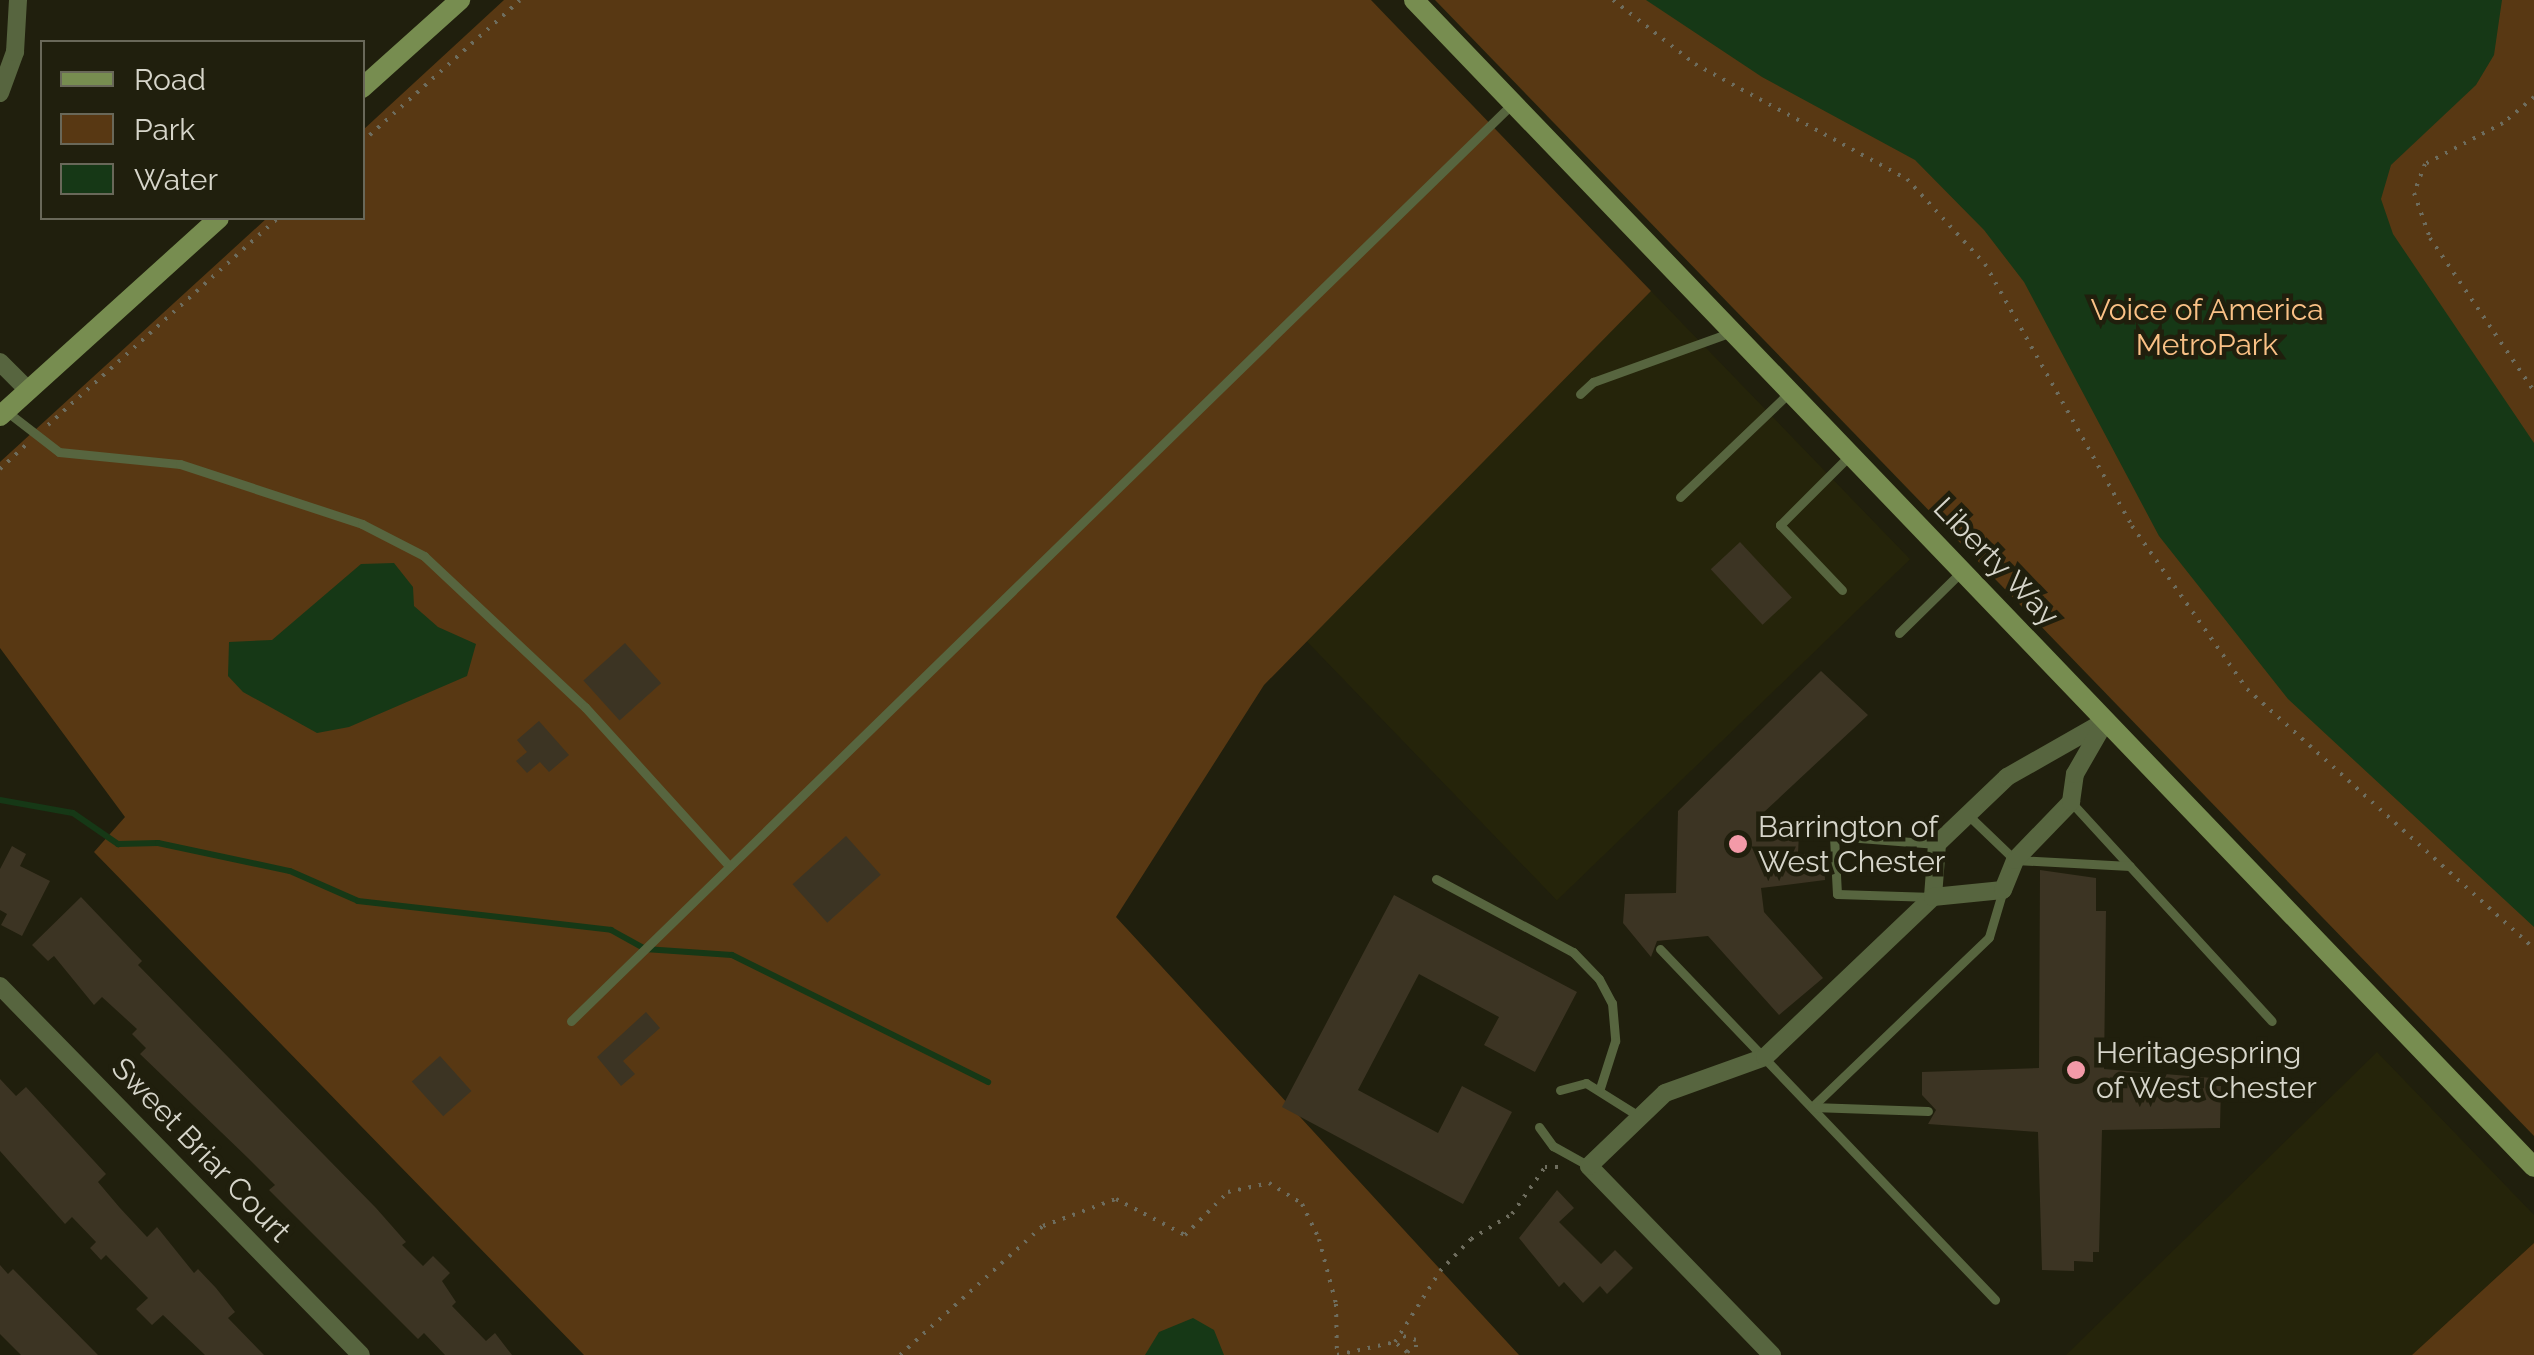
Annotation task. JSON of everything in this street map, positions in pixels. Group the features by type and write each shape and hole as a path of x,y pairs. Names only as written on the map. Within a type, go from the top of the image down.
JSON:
{"main road":[{"path":"365,85 460,0"},
{"name":"Liberty Way","path":"1414,0 2534,1167"},
{"path":"2,410 217,220"}],"street":[{"path":"0,92 15,52 18,0"},
{"path":"0,362 28,390"},
{"path":"1772,1355 1589,1166 1637,1116 1690,1079 1765,1057 1933,896 2003,890 2015,860 2071,802 2075,774 2106,720"},
{"path":"1933,896 1937,844 2007,777 2106,720"},
{"name":"Sweet Briar Court","path":"0,986 361,1355"}],"lane":[{"path":"571,1021 1514,102"},
{"path":"1580,394 1593,382 1733,332"},
{"path":"1680,497 1791,391"},
{"path":"2,410 35,436 76,457 180,464 362,524 424,556 574,696 728,866"},
{"path":"1842,590 1780,525 1851,454"},
{"path":"1899,633 1963,571"},
{"path":"2071,802 2272,1021"},
{"path":"1968,815 2015,860 2130,866"},
{"path":"1933,896 1837,894 1834,836 1937,844"},
{"path":"1436,879 1574,952 1598,978 1612,1003 1615,1040 1599,1091"},
{"path":"1812,1107 1990,937 2003,890"},
{"path":"1660,949 1995,1300"},
{"path":"1560,1090 1586,1083 1637,1116"},
{"path":"1812,1107 1928,1111"},
{"path":"1539,1127 1553,1146 1589,1166"}],"path":[{"path":"365,139 520,0"},
{"path":"1612,0 1695,64 1907,179 1985,264 2132,526 2247,689 2534,948"},
{"path":"2534,97 2503,123 2426,164 2414,193 2430,238 2534,391"},
{"path":"0,469 276,220"},
{"path":"900,1355 1043,1226 1116,1199 1185,1235 1228,1192 1269,1183 1302,1204 1319,1239 1336,1304 1337,1355 1395,1342 1403,1336 1440,1272 1472,1239 1512,1214 1545,1168 1589,1166"},
{"path":"1395,1342 1407,1352 1416,1348 1416,1340 1403,1336"}],"shaded area":[{"path":"1651,291 1910,559 1557,900 1298,632"},
{"path":"2377,1052 2534,1215 2534,1243 2412,1355 2066,1355"}],"green space":[{"path":"504,0 1371,0 1651,291 1264,685 1116,917 1519,1355 584,1355 94,852 125,817 0,648 0,462 265,220 365,220 365,128"},
{"name":"Voice of America MetroPark","path":"1435,0 2534,0 2534,1136"},
{"path":"2534,1243 2534,1355 2412,1355"}],"water":[{"path":"1646,0 2502,0 2494,55 2476,85 2391,165 2381,199 2393,234 2534,443 2534,927 2288,699 2159,536 2024,282 1984,230 1915,160 1762,77"},
{"path":"394,563 413,587 414,606 438,627 476,644 467,676 349,727 317,733 243,692 228,676 229,642 272,640 361,564"},
{"path":"1193,1318 1214,1330 1224,1355 1145,1355 1159,1332"}],"building":[{"path":"1740,542 1792,598 1763,625 1711,569"},
{"path":"625,643 661,683 620,721 583,680"},
{"name":"Barrington of West Chester","path":"1821,671 1868,715 1763,813 1765,834 1799,833 1798,854 1824,854 1825,880 1761,888 1764,912 1823,978 1779,1015 1708,936 1657,941 1651,957 1623,923 1625,894 1676,893 1678,811"},
{"path":"539,721 569,755 549,772 540,762 527,773 516,761 527,752 517,740"},
{"path":"846,836 881,875 827,923 792,884"},
{"path":"12,846 26,854 20,866 50,881 22,936 1,925 7,914 0,910 0,869"},
{"name":"Heritagespring of West Chester","path":"2040,870 2096,878 2096,911 2106,911 2104,1069 2213,1078 2213,1086 2221,1086 2220,1128 2102,1130 2099,1252 2093,1252 2093,1262 2074,1261 2074,1271 2042,1270 2038,1132 1928,1124 1936,1110 1922,1095 1922,1072 2039,1068"},
{"path":"1394,895 1577,992 1535,1072 1484,1045 1499,1017 1419,974 1358,1090 1438,1133 1462,1086 1512,1112 1463,1204 1282,1107"},
{"path":"81,897 142,961 138,965 376,1208 406,1242 402,1245 423,1266 433,1256 450,1273 442,1281 456,1302 452,1306 486,1341 495,1333 512,1355 445,1355 424,1333 418,1339 269,1190 275,1185 140,1054 146,1048 132,1034 137,1029 102,997 94,1005 54,956 48,961 32,945"},
{"path":"646,1012 660,1028 623,1061 635,1074 621,1086 597,1057"},
{"path":"440,1056 471,1091 443,1116 412,1081"},
{"path":"0,1079 16,1096 26,1087 106,1174 98,1182 120,1208 147,1237 157,1227 194,1273 198,1269 216,1288 235,1312 228,1318 264,1355 205,1355 163,1315 152,1325 136,1309 148,1298 106,1255 101,1260 90,1248 96,1242 72,1217 65,1224 0,1151"},
{"path":"1557,1190 1574,1208 1559,1222 1601,1264 1615,1250 1633,1268 1607,1294 1600,1286 1583,1303 1564,1282 1559,1287 1519,1238"},
{"path":"0,1265 8,1274 13,1269 98,1355 21,1355 0,1334"}],"waterway":[{"path":"0,800 73,813 118,844 158,843 290,871 358,901 611,930 645,949 732,955 988,1082"}],"place":[{"name":"Barrington of West Chester","path":"1738,844"},
{"name":"Heritagespring of West Chester","path":"2076,1070"}]}
